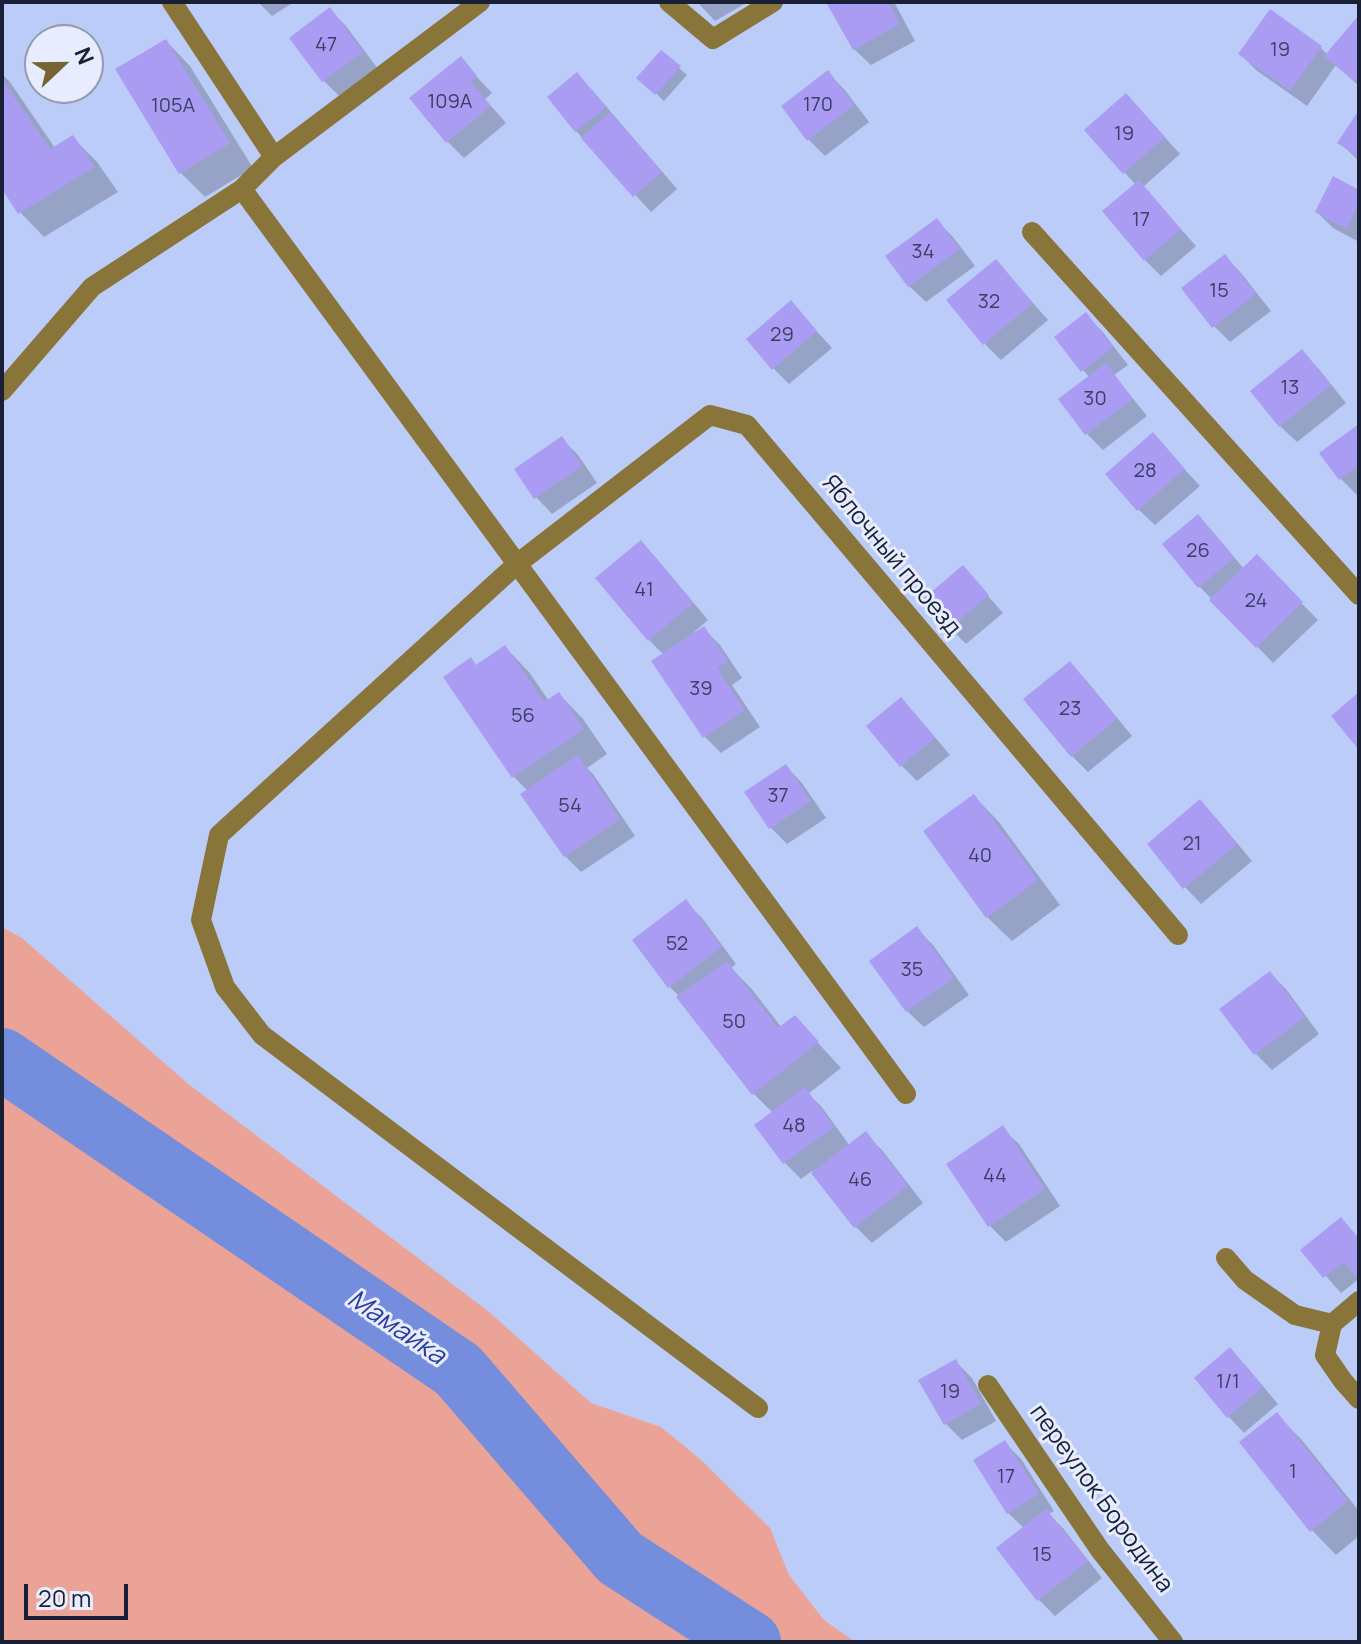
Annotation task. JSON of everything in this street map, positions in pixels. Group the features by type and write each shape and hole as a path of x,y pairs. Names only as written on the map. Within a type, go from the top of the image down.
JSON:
{"street":[{"path":"172,2 274,157"},
{"path":"2,391 92,287 242,189 274,157 480,2"},
{"path":"669,2 713,39 773,2"},
{"path":"242,189 906,1094"},
{"path":"1032,232 1359,595"},
{"name":"Яблочный проезд","path":"517,564 710,415 747,425 1178,935"},
{"path":"517,564 219,835 201,920 225,987 262,1035 758,1408"},
{"path":"1226,1258 1245,1280 1295,1315 1332,1324"},
{"path":"1359,1301 1332,1324 1325,1355 1359,1399"},
{"name":"переулок Бородина","path":"988,1385 1100,1550 1173,1642"}],"shaded area":[{"path":"2,927 22,938 187,1083 488,1311 591,1403 661,1427 700,1459 770,1528 789,1575 824,1620 855,1642 2,1642"}],"building":[{"path":"888,2 900,24 853,50 827,4"},
{"path":"330,7 363,52 322,82 289,38"},
{"path":"1270,9 1322,46 1290,91 1238,54"},
{"path":"1359,15 1359,77 1355,82 1324,56"},
{"path":"166,39 230,143 179,174 115,69"},
{"path":"661,50 681,66 655,95 636,78"},
{"path":"461,56 477,76 470,82 491,106 446,143 409,98"},
{"path":"828,70 854,105 807,141 781,106"},
{"path":"577,72 606,107 575,132 547,97"},
{"path":"2,79 50,149 73,135 95,167 18,214 2,189"},
{"path":"1126,93 1165,137 1123,174 1084,130"},
{"path":"1359,110 1359,157 1337,143"},
{"path":"610,112 662,172 633,197 581,138"},
{"path":"1333,176 1359,190 1359,203 1346,229 1315,212"},
{"path":"1139,180 1181,229 1144,261 1102,211"},
{"path":"937,218 960,249 908,287 885,256"},
{"path":"1225,254 1256,294 1212,328 1181,288"},
{"path":"996,259 1033,303 983,345 946,300"},
{"path":"791,300 817,331 772,370 746,339"},
{"path":"1086,312 1113,347 1081,372 1054,337"},
{"path":"1302,349 1331,385 1279,427 1250,391"},
{"path":"1106,363 1133,399 1085,435 1058,399"},
{"path":"1359,424 1359,465 1339,480 1319,453"},
{"path":"1153,432 1185,469 1137,511 1105,474"},
{"path":"562,436 582,466 534,499 514,469"},
{"path":"1198,514 1234,558 1198,588 1162,544"},
{"path":"641,540 693,603 648,641 595,578"},
{"path":"1257,554 1303,602 1256,648 1209,600"},
{"path":"963,565 989,595 948,630 923,599"},
{"path":"704,626 728,661 717,668 745,710 703,738 651,661"},
{"path":"505,645 544,702 559,692 584,729 512,778 443,677 471,657 476,665"},
{"path":"1070,661 1117,719 1071,757 1023,699"},
{"path":"1359,692 1359,750 1331,716"},
{"path":"901,697 935,738 900,767 866,726"},
{"path":"578,755 620,819 564,857 520,794"},
{"path":"786,764 811,801 769,829 744,792"},
{"path":"974,794 1038,880 986,918 923,831"},
{"path":"1200,799 1237,844 1183,889 1147,844"},
{"path":"686,899 722,947 668,988 632,940"},
{"path":"917,926 954,978 906,1012 869,961"},
{"path":"727,961 778,1028 795,1015 819,1042 752,1095 676,997"},
{"path":"1270,971 1305,1017 1254,1055 1219,1009"},
{"path":"805,1087 834,1127 783,1164 754,1125"},
{"path":"1003,1125 1045,1189 988,1227 946,1164"},
{"path":"866,1131 908,1186 854,1228 811,1173"},
{"path":"1341,1217 1359,1239 1359,1273 1355,1276 1344,1262 1323,1278 1300,1250"},
{"path":"1230,1347 1263,1387 1227,1418 1194,1378"},
{"path":"956,1359 981,1404 944,1425 918,1380"},
{"path":"1277,1412 1348,1501 1310,1532 1239,1442"},
{"path":"1005,1440 1039,1494 1007,1514 973,1460"},
{"path":"1046,1509 1088,1561 1037,1601 996,1548"}],"waterway":[{"name":"Мамайка","path":"2,1059 458,1370 620,1558 750,1642"}]}
